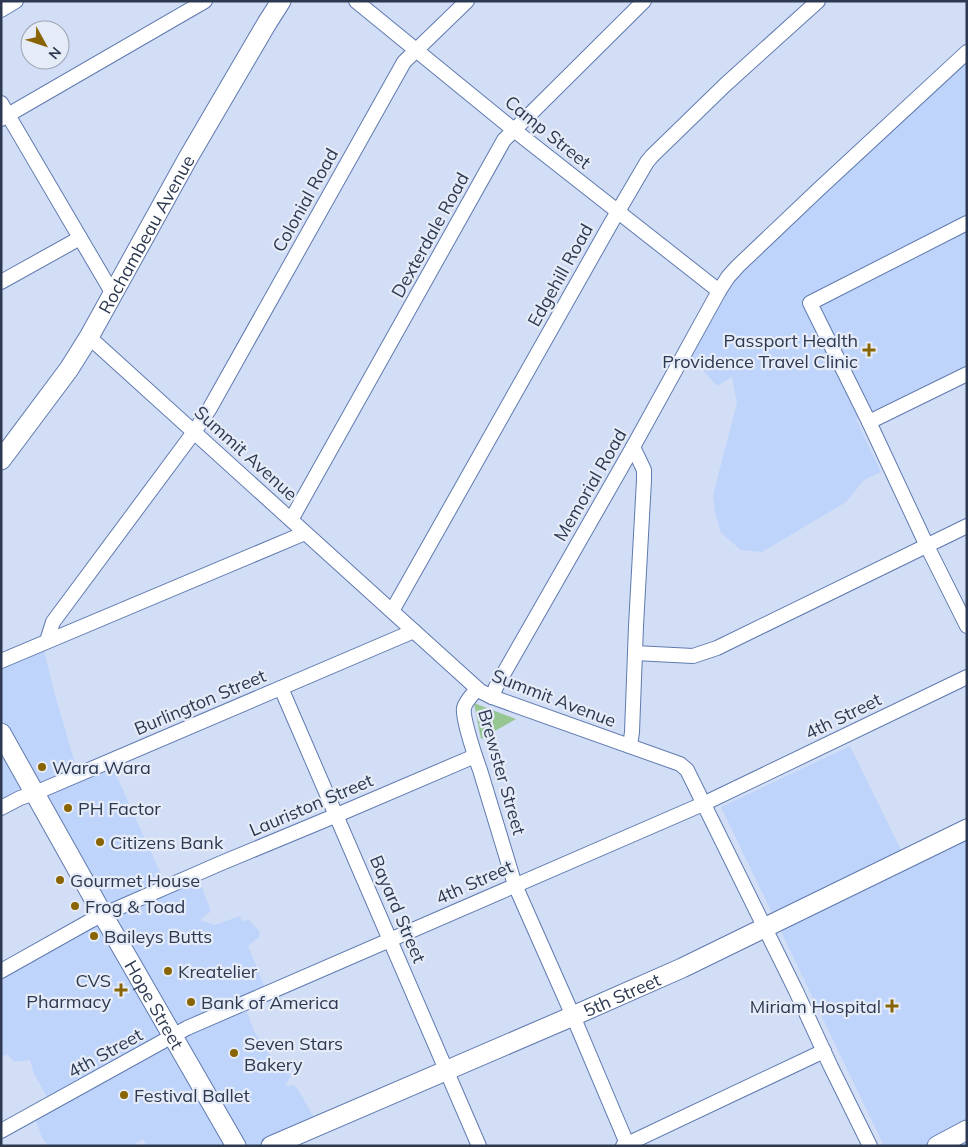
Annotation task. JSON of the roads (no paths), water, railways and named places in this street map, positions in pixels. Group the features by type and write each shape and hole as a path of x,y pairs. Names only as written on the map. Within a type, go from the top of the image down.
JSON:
{"street":[{"path":"1,10 16,1"},
{"path":"113,294 4,112 205,1"},
{"name":"Rochambeau Avenue","path":"1,460 69,369 89,337 188,158 281,1"},
{"name":"Camp Street","path":"356,1 514,130 719,291"},
{"name":"Colonial Road","path":"47,641 53,622 194,432 214,400 404,62 467,1"},
{"name":"Dexterdale Road","path":"291,520 504,140 644,1"},
{"name":"Edgehill Road","path":"392,611 618,211 652,156 818,1"},
{"name":"Memorial Road","path":"492,697 728,277 967,52"},
{"path":"967,223 810,302 967,626"},
{"path":"1,282 80,238"},
{"name":"Summit Avenue","path":"89,337 477,689 492,697 680,764 687,770 870,1146"},
{"path":"869,422 967,374"},
{"path":"630,746 644,480 644,470 633,447"},
{"path":"635,653 692,656 717,648 967,526"},
{"path":"1,661 305,533"},
{"name":"Burlington Street","path":"1,808 20,798 414,631"},
{"name":"4th Street","path":"1,1131 187,1028 703,804 967,677"},
{"name":"Bayard Street","path":"281,688 479,1146"},
{"name":"Brewster Street","path":"477,689 464,707 464,715 515,885 573,1016 626,1145"},
{"name":"Hope Street","path":"1,733 236,1146"},
{"name":"Lauriston Street","path":"1,971 103,915 475,756"},
{"name":"5th Street","path":"271,1146 682,968 967,830"},
{"path":"626,1145 824,1051"},
{"path":"937,1146 967,1130"}],"place":[{"name":"Passport Health Providence Travel Clinic","path":"869,350"},
{"name":"Wara Wara","path":"42,767"},
{"name":"PH Factor","path":"68,808"},
{"name":"Citizens Bank","path":"100,842"},
{"name":"Gourmet House","path":"60,880"},
{"name":"Frog & Toad","path":"75,906"},
{"name":"Baileys Butts","path":"94,936"},
{"name":"Kreatelier","path":"168,971"},
{"name":"CVS Pharmacy","path":"121,990"},
{"name":"Bank of America","path":"191,1002"},
{"name":"Miriam Hospital","path":"892,1006"},
{"name":"Seven Stars Bakery","path":"234,1053"},
{"name":"Festival Ballet","path":"124,1095"}]}
